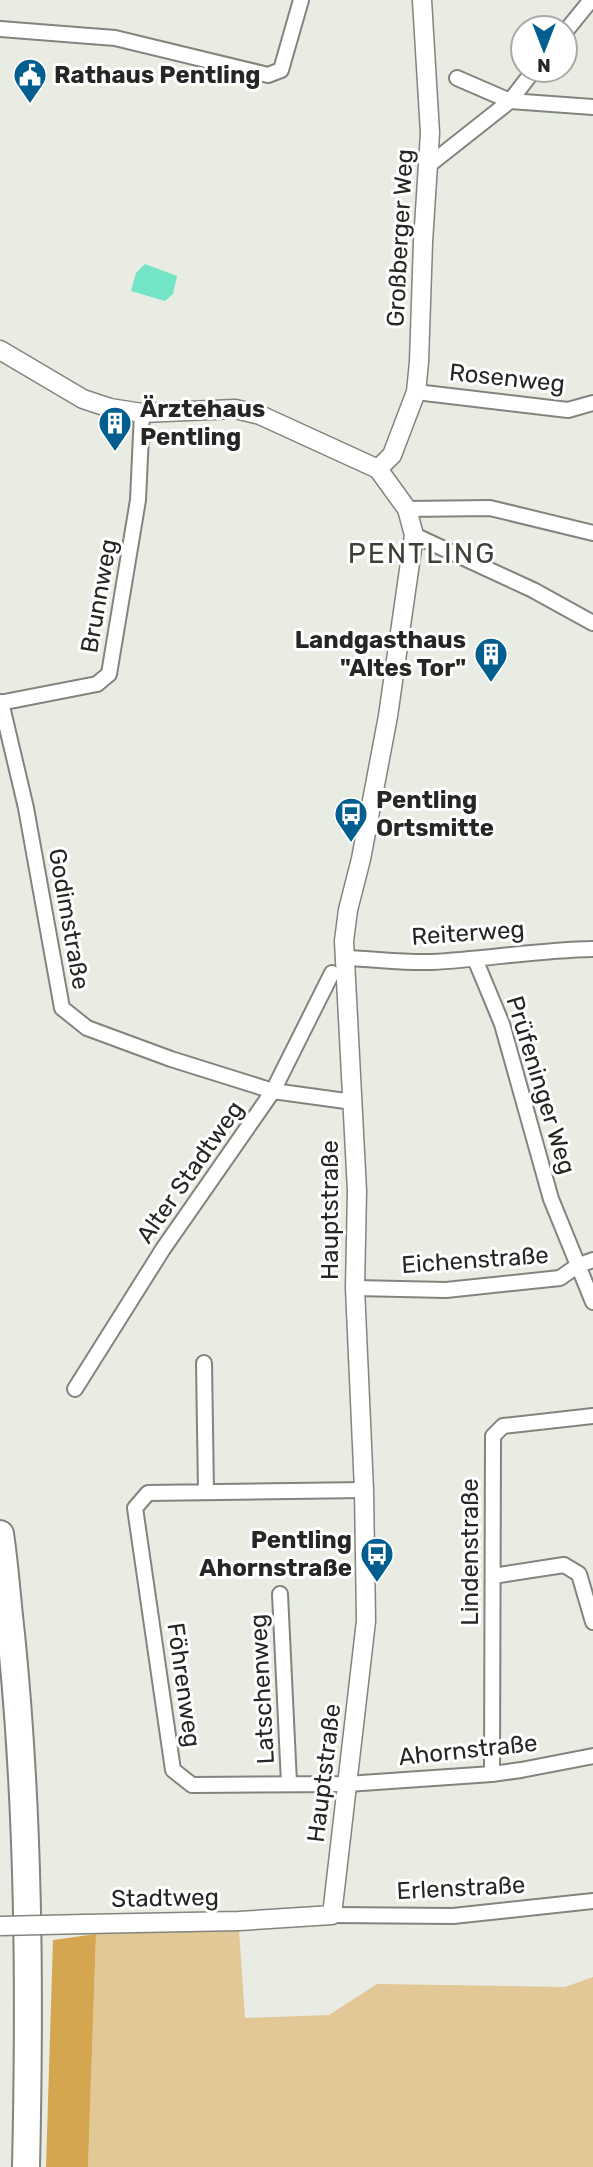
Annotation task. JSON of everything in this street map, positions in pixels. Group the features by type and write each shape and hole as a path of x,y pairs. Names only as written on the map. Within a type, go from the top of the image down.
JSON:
{"highway":[{"path":"0,1534 20,1726 27,1878 29,2040 26,2167"}],"street":[{"path":"0,29 116,38 268,75 281,70 301,0"},
{"name":"Großberger Weg","path":"378,469 392,455 415,391 419,362 429,165 429,112 422,0"},
{"path":"579,15 591,0"},
{"path":"457,78 510,101 593,107"},
{"path":"429,165 510,101 523,84"},
{"path":"0,350 83,399 110,408 142,414 235,409 260,415 378,469 407,509 491,508 593,533"},
{"name":"Rosenweg","path":"415,391 568,410 593,403"},
{"name":"Brunnweg","path":"1,702 97,684 109,674 138,500 142,414"},
{"name":"Hauptstraße","path":"332,1916 366,1627 365,1490 355,1288 357,1191 347,958 344,941 388,716 414,535 407,509"},
{"path":"414,535 533,590 593,623"},
{"name":"Godimstraße","path":"1,702 26,808 62,1008 87,1028 171,1059 273,1091 353,1102"},
{"name":"Reiterweg","path":"347,958 428,962 475,960 546,950 593,949"},
{"name":"Prüfeninger Weg","path":"475,960 502,1024 551,1199 593,1302"},
{"name":"Alter Stadtweg","path":"75,1390 163,1249 273,1091 332,973"},
{"name":"Eichenstraße","path":"355,1288 446,1290 560,1278 577,1266 593,1261"},
{"path":"204,1363 206,1492"},
{"name":"Lindenstraße","path":"492,1774 493,1436 503,1426 593,1416"},
{"name":"Föhrenweg","path":"347,1784 192,1785 173,1770 135,1508 148,1493 365,1490"},
{"path":"493,1576 564,1565 579,1574 593,1622"},
{"name":"Latschenweg","path":"280,1594 289,1783"},
{"name":"Ahornstraße","path":"347,1784 492,1774 593,1756"},
{"name":"Erlenstraße","path":"332,1916 453,1916 593,1901"},
{"name":"Stadtweg","path":"0,1926 332,1916"}],"shaded area":[{"path":"145,264 177,276 173,294 165,301 131,291 136,273"},
{"path":"239,1930 245,2018 329,2015 377,1984 565,1987 593,1977 593,2167 88,2167 96,1934"},
{"path":"96,1934 88,2167 46,2167 53,1940"}],"place":[{"name":"Rathaus Pentling","path":"30,105"},
{"name":"Ärztehaus Pentling","path":"115,453"},
{"name":"Landgasthaus \"Altes Tor\"","path":"491,684"},
{"name":"Pentling Ortsmitte","path":"351,844"},
{"name":"Pentling Ahornstraße","path":"377,1584"}],"district":[{"name":"PENTLING","path":"422,553"}]}
